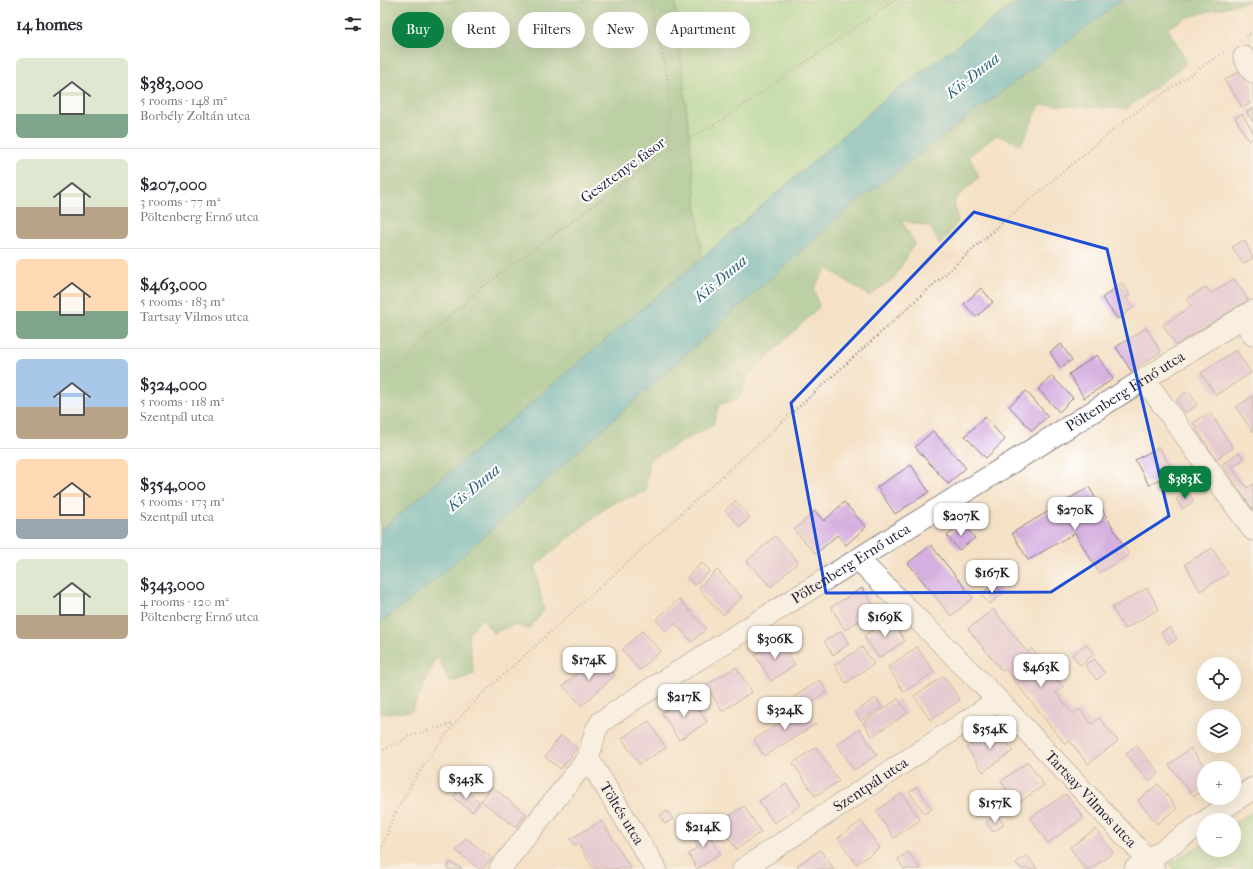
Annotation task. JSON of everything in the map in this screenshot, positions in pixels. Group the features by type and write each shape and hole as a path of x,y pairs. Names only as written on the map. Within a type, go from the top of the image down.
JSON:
{"street":[{"path":"1247,314 1253,335"},
{"name":"Pöltenberg Ernő utca","path":"500,869 588,758 596,730 601,722 638,697 859,560 1247,314"},
{"path":"1145,380 1253,530"},
{"name":"Tartsay Vilmos utca","path":"859,560 998,700 1146,866"},
{"name":"Szentpál utca","path":"743,869 998,700"},
{"name":"Töltés utca","path":"588,758 656,869"},
{"path":"1217,813 1253,788"},
{"path":"1146,866 1197,827"}],"path":[{"path":"650,0 668,80 669,150"},
{"name":"Gesztenye fasor","path":"380,379 482,287 669,150 719,122 895,0"},
{"path":"380,854 396,813 420,771 455,722 482,694 996,228 1126,119 1242,54 1253,32"},
{"path":"380,752 410,736 455,722"}],"highlighted area":[{"path":"974,212 1107,249 1169,516 1051,592 826,593 791,403"}],"green space":[{"path":"380,0 675,0 676,12 656,12 656,48 680,48 702,258 380,531"},
{"path":"675,0 1019,0 891,94 702,258 680,48 750,48 750,12 676,12"},
{"path":"1122,0 1253,0 1188,17 1168,28 1187,63 1126,109 1040,105 1021,145 997,135 969,156 979,177 954,200 958,222 940,245 930,227 901,220 915,243 894,278 869,296 827,268 814,288 819,307 746,378 740,398 719,405 713,425 649,460 646,491 609,505 535,566 544,610 529,629 513,625 493,633 482,618 468,634 474,674 450,683 437,656 412,711 380,714 380,623 435,580 850,207"},
{"path":"1253,811 1253,869 1173,869 1170,864 1197,847 1197,857 1241,857 1241,819"}],"water":[{"name":"Kis-Duna","path":"1019,0 1122,0 850,207 435,580 380,623 380,531 702,258 891,94"}],"building":[{"path":"1243,69 1253,85 1253,101 1243,108 1225,80"},
{"path":"1253,108 1253,122 1247,112"},
{"path":"1242,114 1253,132 1253,138 1249,141 1235,118"},
{"path":"1244,240 1253,258 1243,264 1232,247"},
{"path":"1234,279 1248,300 1176,345 1163,325 1191,307 1187,299 1206,287 1211,293"},
{"path":"1122,283 1130,295 1126,297 1134,307 1118,319 1102,298"},
{"path":"981,288 993,302 976,317 964,304"},
{"path":"1146,328 1161,352 1131,371 1116,347"},
{"path":"1061,344 1072,360 1060,368 1050,352"},
{"path":"1236,350 1251,373 1216,395 1201,373"},
{"path":"1097,355 1113,379 1084,398 1069,374"},
{"path":"1052,376 1073,398 1059,412 1038,389"},
{"path":"1026,391 1048,416 1032,431 1009,406"},
{"path":"1188,391 1197,405 1185,413 1177,399"},
{"path":"1253,396 1253,432 1236,407"},
{"path":"1210,412 1233,448 1216,459 1193,423"},
{"path":"985,417 1005,440 986,458 965,436"},
{"path":"933,431 966,468 948,484 915,447"},
{"path":"1159,447 1173,471 1149,485 1135,460"},
{"path":"1239,452 1244,459 1232,467 1247,488 1253,484 1253,510 1222,464"},
{"path":"911,465 929,492 895,514 877,487"},
{"path":"1089,487 1129,555 1099,573 1075,533 1028,560 1012,533"},
{"path":"1188,492 1194,501 1182,509 1176,499"},
{"path":"735,501 750,517 740,527 725,511"},
{"path":"844,502 866,527 846,545 837,535 816,554 794,530 815,511 824,521"},
{"path":"963,523 975,538 959,550 947,536"},
{"path":"775,536 798,562 771,587 747,561"},
{"path":"931,545 973,598 951,616 908,563"},
{"path":"1212,548 1228,574 1200,591 1185,564"},
{"path":"702,563 710,571 695,585 687,577"},
{"path":"717,570 742,597 723,615 698,588"},
{"path":"994,584 1003,593 989,604 981,594"},
{"path":"862,588 876,610 845,630 831,607"},
{"path":"1147,588 1159,609 1125,629 1112,608"},
{"path":"679,599 706,629 692,642 675,623 666,631 656,620"},
{"path":"993,609 1027,652 1031,648 1063,687 1056,693 1073,714 1079,709 1092,724 1099,718 1118,741 1088,764 1070,741 1066,745 1005,669 1002,671 968,629"},
{"path":"890,618 905,641 879,658 864,636"},
{"path":"1170,627 1177,639 1169,644 1161,633"},
{"path":"642,631 661,651 640,670 622,650"},
{"path":"841,631 849,644 833,655 824,641"},
{"path":"779,640 795,665 771,681 755,655"},
{"path":"1086,644 1094,654 1080,665 1072,655"},
{"path":"862,647 874,664 846,683 834,665"},
{"path":"917,647 934,672 904,692 888,667"},
{"path":"597,655 615,675 582,706 563,686"},
{"path":"1094,659 1105,673 1097,680 1085,665"},
{"path":"736,667 752,692 722,711 706,685"},
{"path":"944,676 960,700 930,720 914,696"},
{"path":"820,680 827,692 801,708 794,697"},
{"path":"690,695 707,722 679,740 662,713"},
{"path":"876,698 882,707 861,721 855,712"},
{"path":"898,699 908,713 872,736 863,723"},
{"path":"805,707 816,724 764,756 754,739"},
{"path":"649,721 666,748 639,764 622,738"},
{"path":"997,727 1013,751 983,772 967,748"},
{"path":"860,729 877,755 854,770 837,744"},
{"path":"561,735 577,748 561,769 545,757"},
{"path":"1137,746 1159,773 1149,781 1126,754"},
{"path":"816,747 839,781 815,796 793,763"},
{"path":"1190,748 1200,761 1197,761 1197,794 1194,796 1169,765"},
{"path":"1028,762 1044,785 1017,804 1001,781"},
{"path":"786,784 801,805 774,823 759,801"},
{"path":"1158,784 1177,808 1157,824 1138,800"},
{"path":"461,787 480,802 472,812 453,797"},
{"path":"492,787 526,814 516,827 481,801"},
{"path":"917,787 932,809 925,814 909,792"},
{"path":"902,793 920,820 894,838 876,811"},
{"path":"1066,794 1083,818 1048,843 1030,818"},
{"path":"744,806 761,832 736,849 719,823"},
{"path":"667,811 673,819 665,824 660,815"},
{"path":"997,815 1004,825 993,832 986,822"},
{"path":"602,821 631,869 593,868 578,843 574,845 570,839"},
{"path":"861,821 880,848 856,864 838,838"},
{"path":"702,825 721,854 697,869 688,854 698,847 689,834"},
{"path":"1096,829 1113,853 1090,869 1085,869 1070,847"},
{"path":"466,838 492,858 483,869 479,869 456,851"},
{"path":"820,850 834,869 799,869 797,866"},
{"path":"908,852 920,869 904,869 898,859"},
{"path":"1027,855 1037,869 1021,869 1016,863"},
{"path":"450,862 463,869 447,869"}]}
